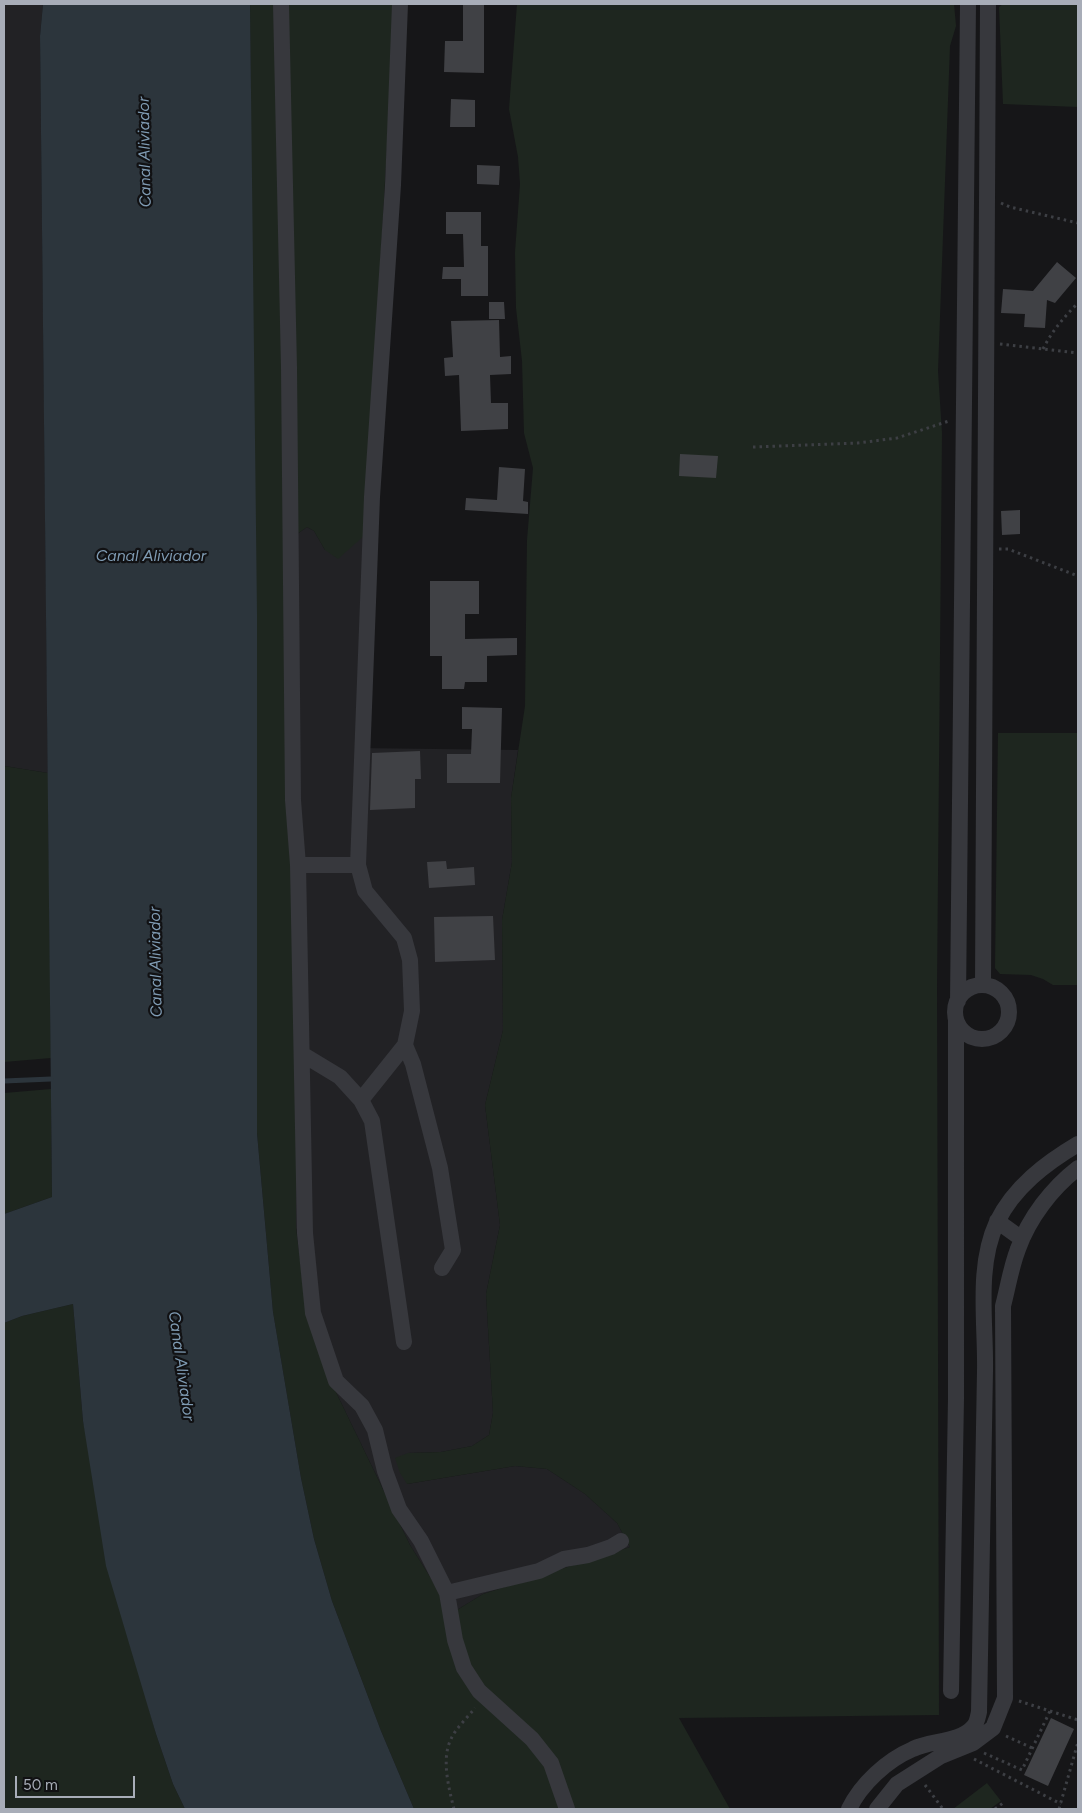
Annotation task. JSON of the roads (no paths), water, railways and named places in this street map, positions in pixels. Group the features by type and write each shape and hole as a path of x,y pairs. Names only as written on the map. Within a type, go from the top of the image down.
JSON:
{"street":[{"path":"281,4 289,368 293,800 298,865 305,1233 313,1313 336,1381 362,1406 376,1430 385,1471 399,1509 421,1541 448,1593 455,1640 464,1668 478,1691 532,1738 551,1763 567,1809"},
{"path":"361,1100 405,1045 412,1010 410,960 404,938 364,891 358,865 372,497 393,185 400,4"},
{"path":"958,1001 968,4"},
{"path":"984,985 988,4"},
{"path":"966,196 988,196"},
{"path":"962,549 986,549"},
{"path":"298,865 358,865"},
{"path":"951,1691 956,1398 955,1010 963,993 970,988 984,985 995,988 1007,1001 1009,1018 1006,1026 1000,1033 992,1037 974,1038 966,1034 956,1019"},
{"path":"405,1045 413,1064 440,1168 449,1221 453,1250 442,1268"},
{"path":"302,1054 340,1077 361,1100 372,1121 404,1342"},
{"path":"849,1809 855,1798 876,1772 912,1749 960,1736 975,1726 979,1712 985,1368 984,1294 987,1254 997,1222 1017,1191 1052,1160 1078,1144"},
{"path":"877,1809 897,1784 941,1756 973,1744 993,1728 1005,1698 1003,1306 1017,1249 1034,1216 1065,1178 1078,1168"},
{"path":"1037,1173 1054,1192"},
{"path":"997,1222 1022,1239"},
{"path":"448,1593 539,1571 564,1559 588,1555 611,1547 621,1541"}],"water":[{"name":"Canal Aliviador","path":"43,4 250,4 257,614 257,1133 273,1312 301,1478 314,1539 332,1601 381,1731 414,1809 185,1809 173,1784 156,1734 106,1566 83,1421 73,1304 22,1316 4,1323 4,1214 52,1197 40,36"}],"waterway":[{"path":"4,1081 51,1079"}]}
